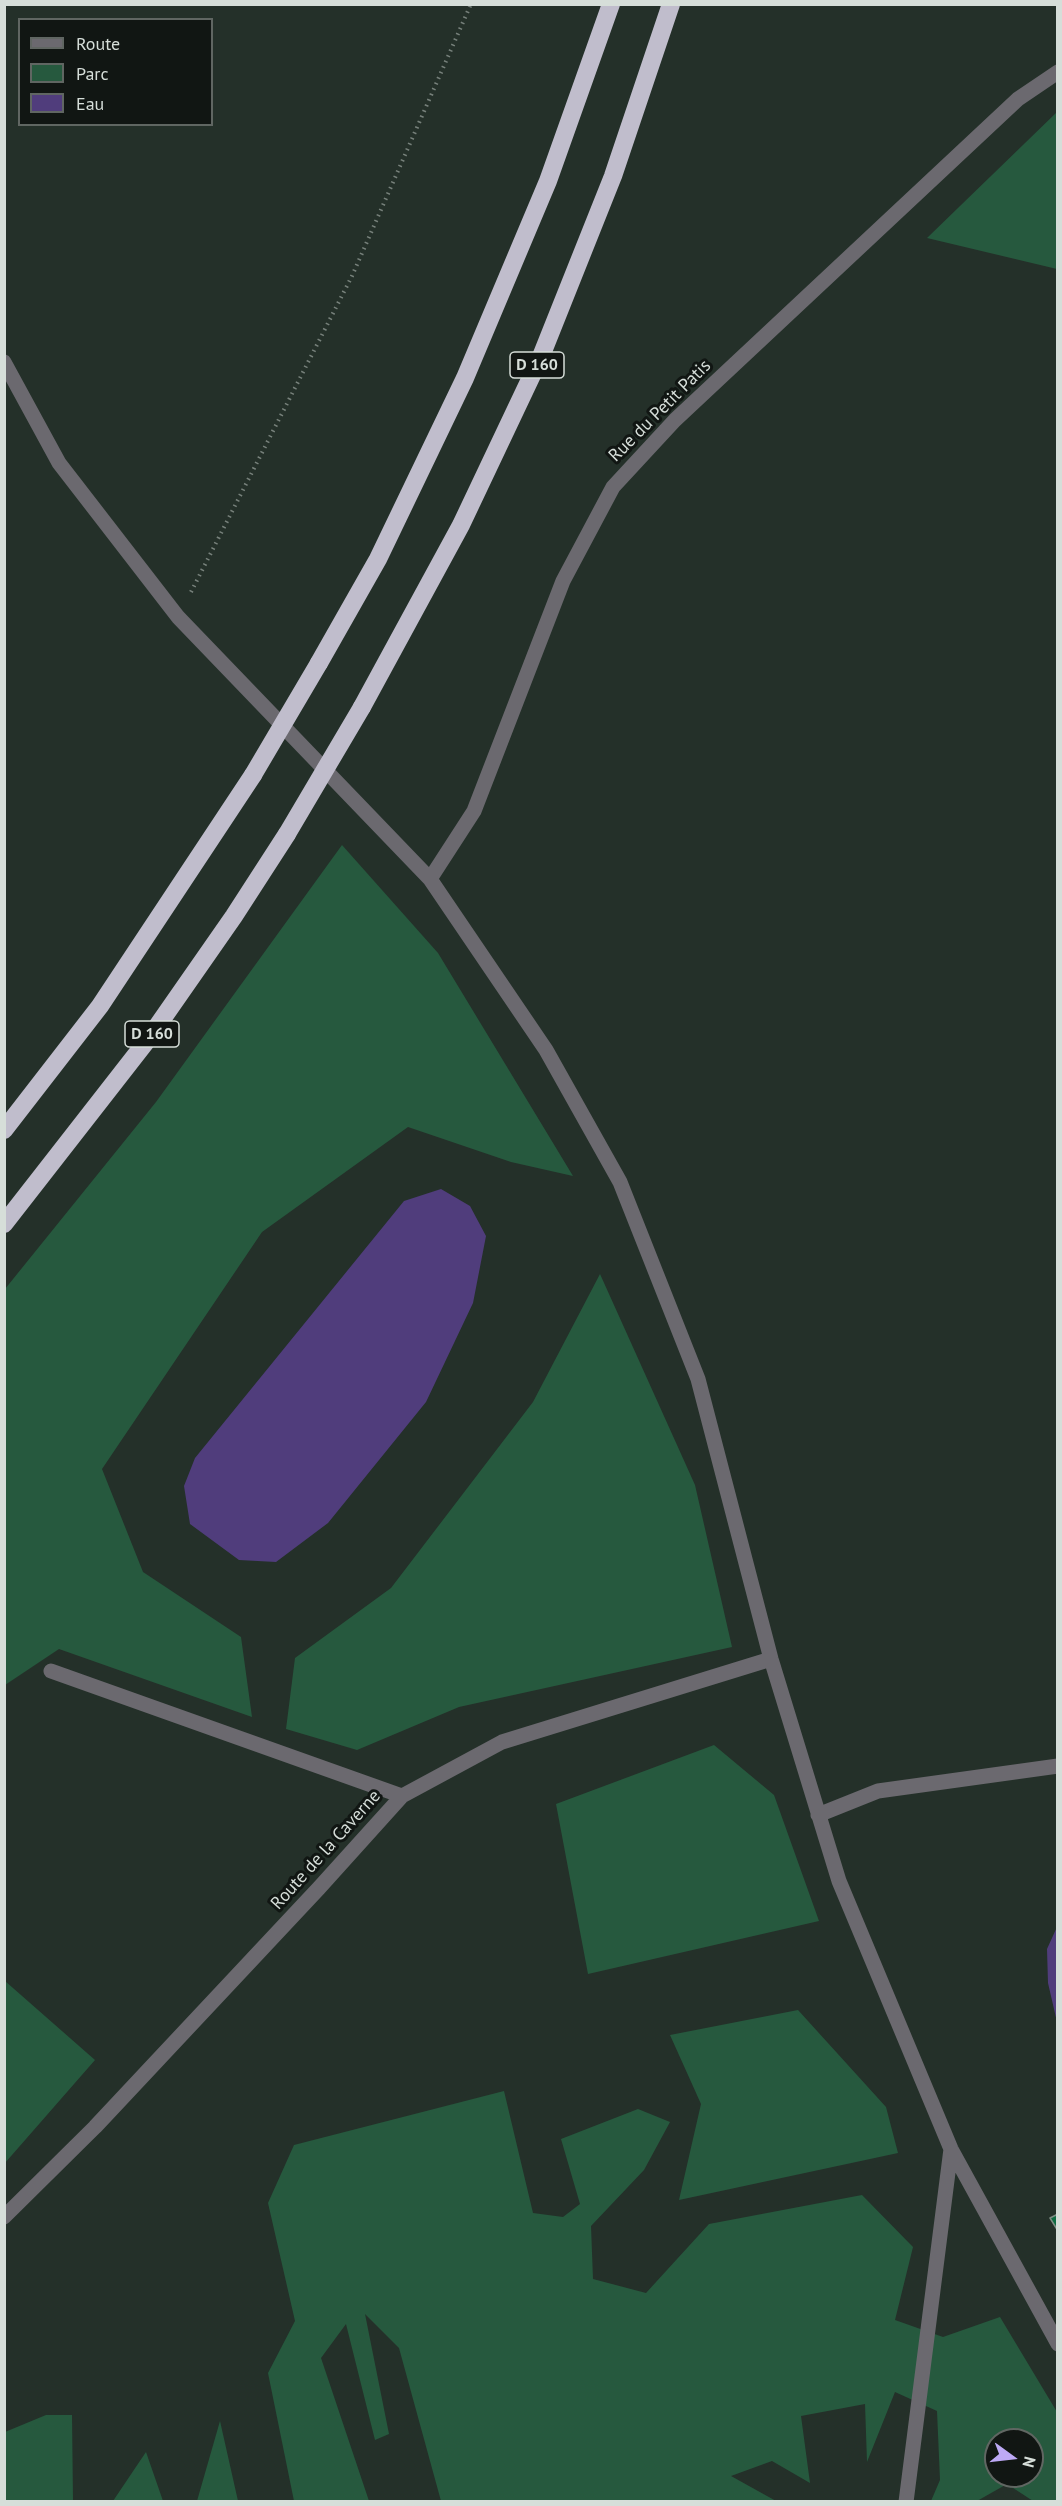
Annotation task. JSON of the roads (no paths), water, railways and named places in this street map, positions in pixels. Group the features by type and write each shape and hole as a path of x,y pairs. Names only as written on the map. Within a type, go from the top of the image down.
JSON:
{"highway":[{"path":"4,1130 100,1006 253,775 378,559 465,378 548,181 611,4"},
{"name":"D 160","path":"4,1224 149,1038 234,916 287,834 362,707 461,525 542,354 613,176 671,4"}],"street":[{"name":"Rue du Petit Patis","path":"430,879 474,811 563,581 613,487 675,420 1018,99 1058,72"},
{"path":"4,362 59,463 178,617 430,879 546,1050 620,1182 698,1378 771,1659 839,1881 951,2149 1058,2344"},
{"name":"Route de la Caverne","path":"4,2217 95,2127 402,1796 502,1742 771,1659"},
{"path":"51,1671 402,1796"},
{"path":"818,1815 878,1791 1058,1766"},
{"path":"895,2502 906,2494 951,2149"}],"water":[{"path":"441,1189 470,1206 486,1236 473,1303 426,1402 328,1523 276,1562 239,1560 190,1524 184,1486 195,1458 404,1201"},
{"path":"1057,1927 1057,2022 1048,1983 1047,1949"}]}
